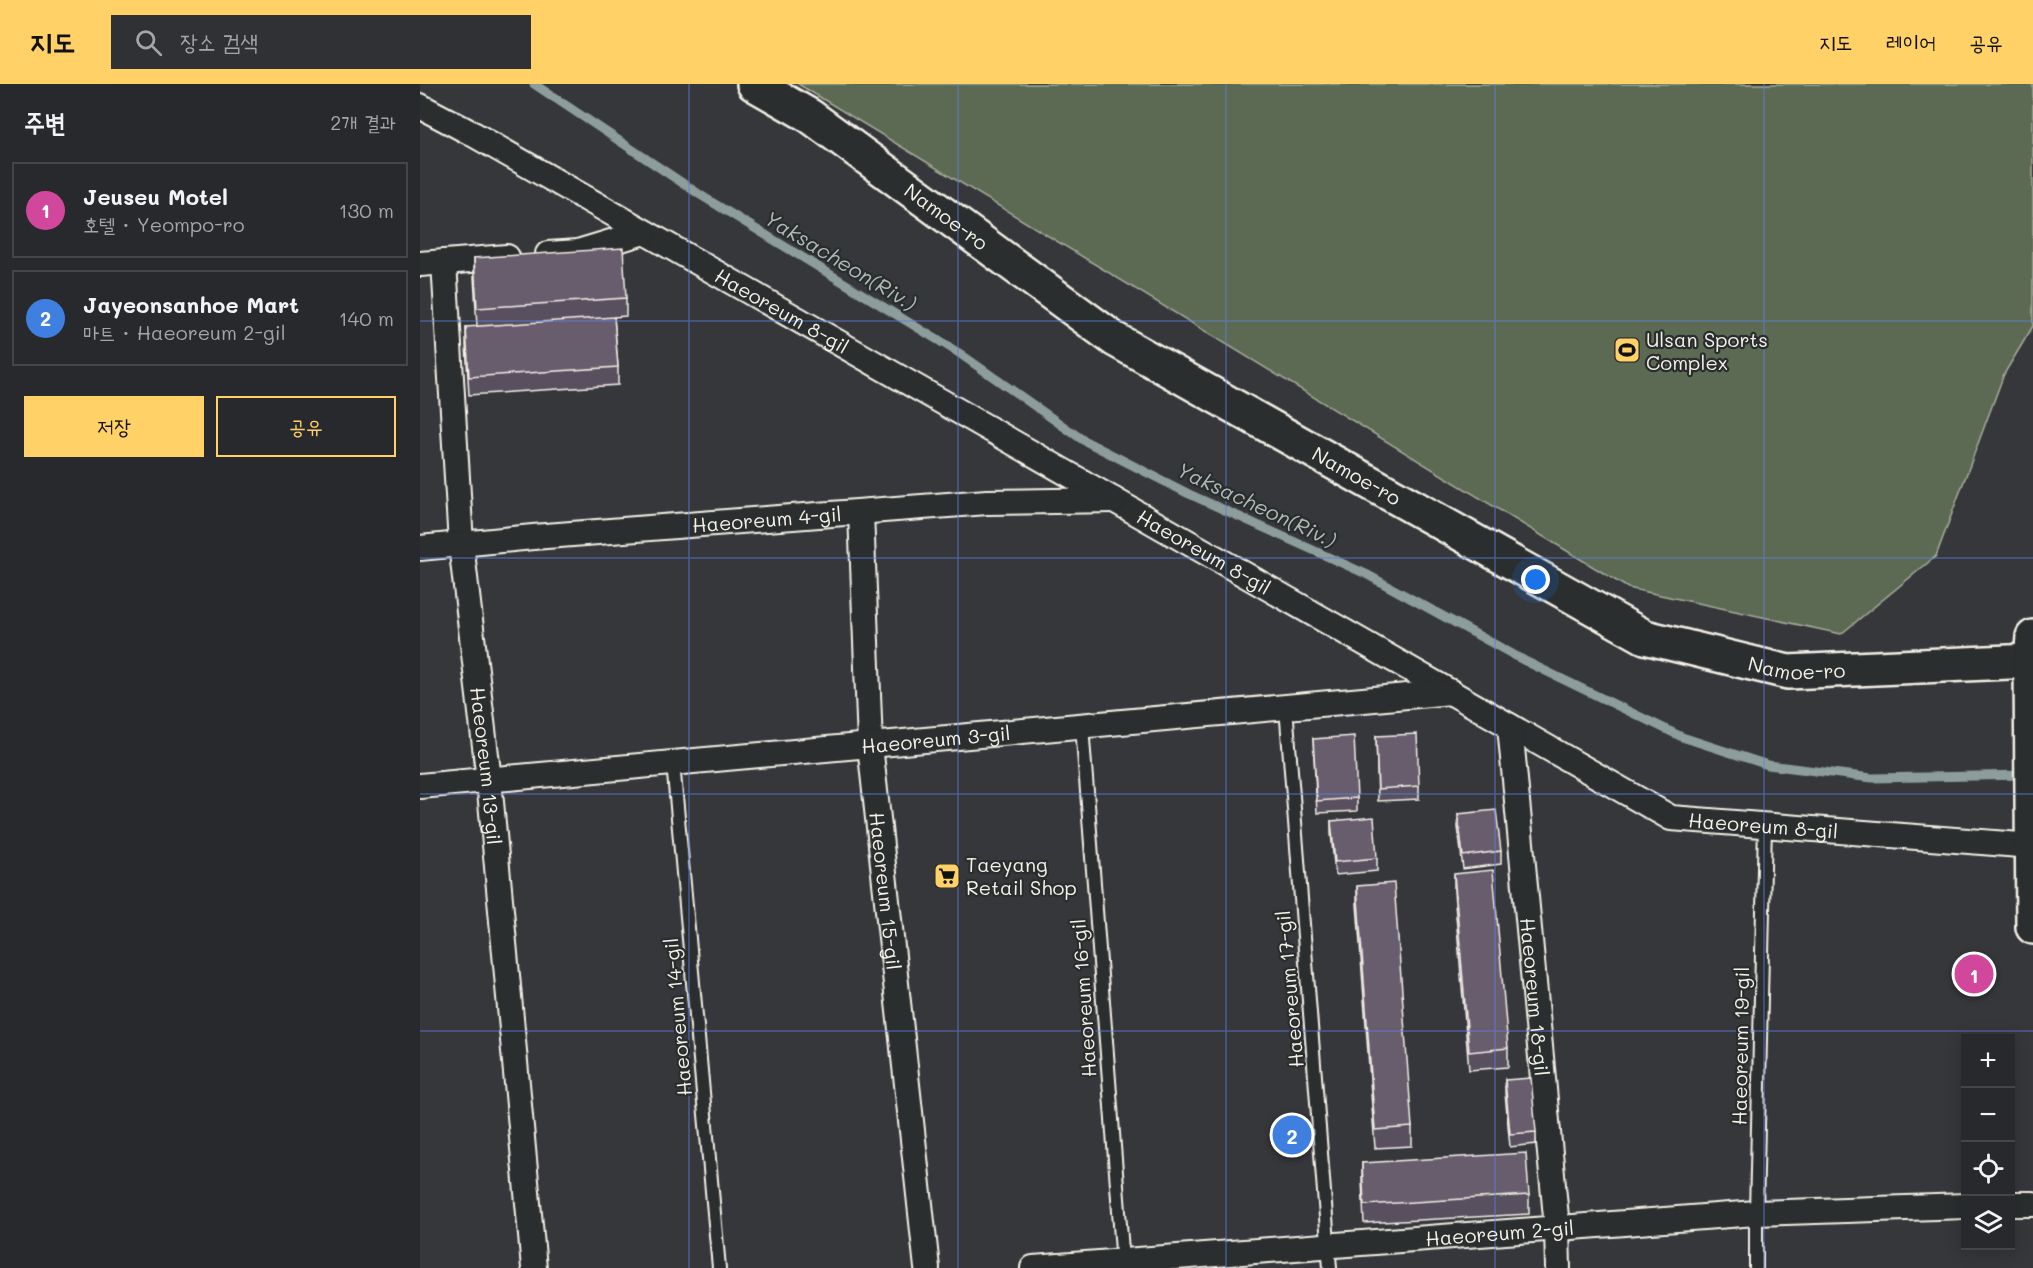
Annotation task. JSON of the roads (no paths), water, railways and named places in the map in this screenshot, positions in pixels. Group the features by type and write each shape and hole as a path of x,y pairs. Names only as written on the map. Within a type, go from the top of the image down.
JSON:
{"street":[{"name":"Namoe-ro","path":"753,84 810,116 1114,339 1645,637 1788,672 2032,653"},
{"name":"Haeoreum 8-gil","path":"420,106 1671,818 2033,846"},
{"path":"420,264 578,252 644,232"},
{"name":"Haeoreum 13-gil","path":"444,262 461,544 489,780 534,1268"},
{"name":"Haeoreum 4-gil","path":"420,548 987,502 1114,500"},
{"name":"Haeoreum 15-gil","path":"861,512 870,745 927,1268"},
{"path":"2032,653 2033,927"},
{"name":"Haeoreum 3-gil","path":"420,786 1451,692"},
{"name":"Haeoreum 18-gil","path":"1510,726 1557,1228 1558,1268"},
{"path":"2015,1204 2033,1203"},
{"name":"Haeoreum 2-gil","path":"1033,1268 1329,1257 1557,1228 1756,1213 1961,1206"}],"lane":[{"name":"Haeoreum 17-gil","path":"1286,707 1329,1257"},
{"name":"Haeoreum 16-gil","path":"1082,726 1123,1265"},
{"name":"Haeoreum 14-gil","path":"673,763 719,1268"},
{"name":"Haeoreum 19-gil","path":"1756,1268 1765,825"}],"waterway":[{"name":"Yaksacheon(Riv.)","path":"534,84 702,196 959,353 1083,440 1189,494 1366,574 1525,661 1682,737 1768,765 1872,778 2028,775"}],"place":[{"name":"Ulsan Sports Complex","path":"1627,350"},
{"name":"Taeyang Retail Shop","path":"947,876"},
{"name":"Jeuseu Motel","path":"1974,974"},
{"name":"Jayeonsanhoe Mart","path":"1292,1135"}]}
